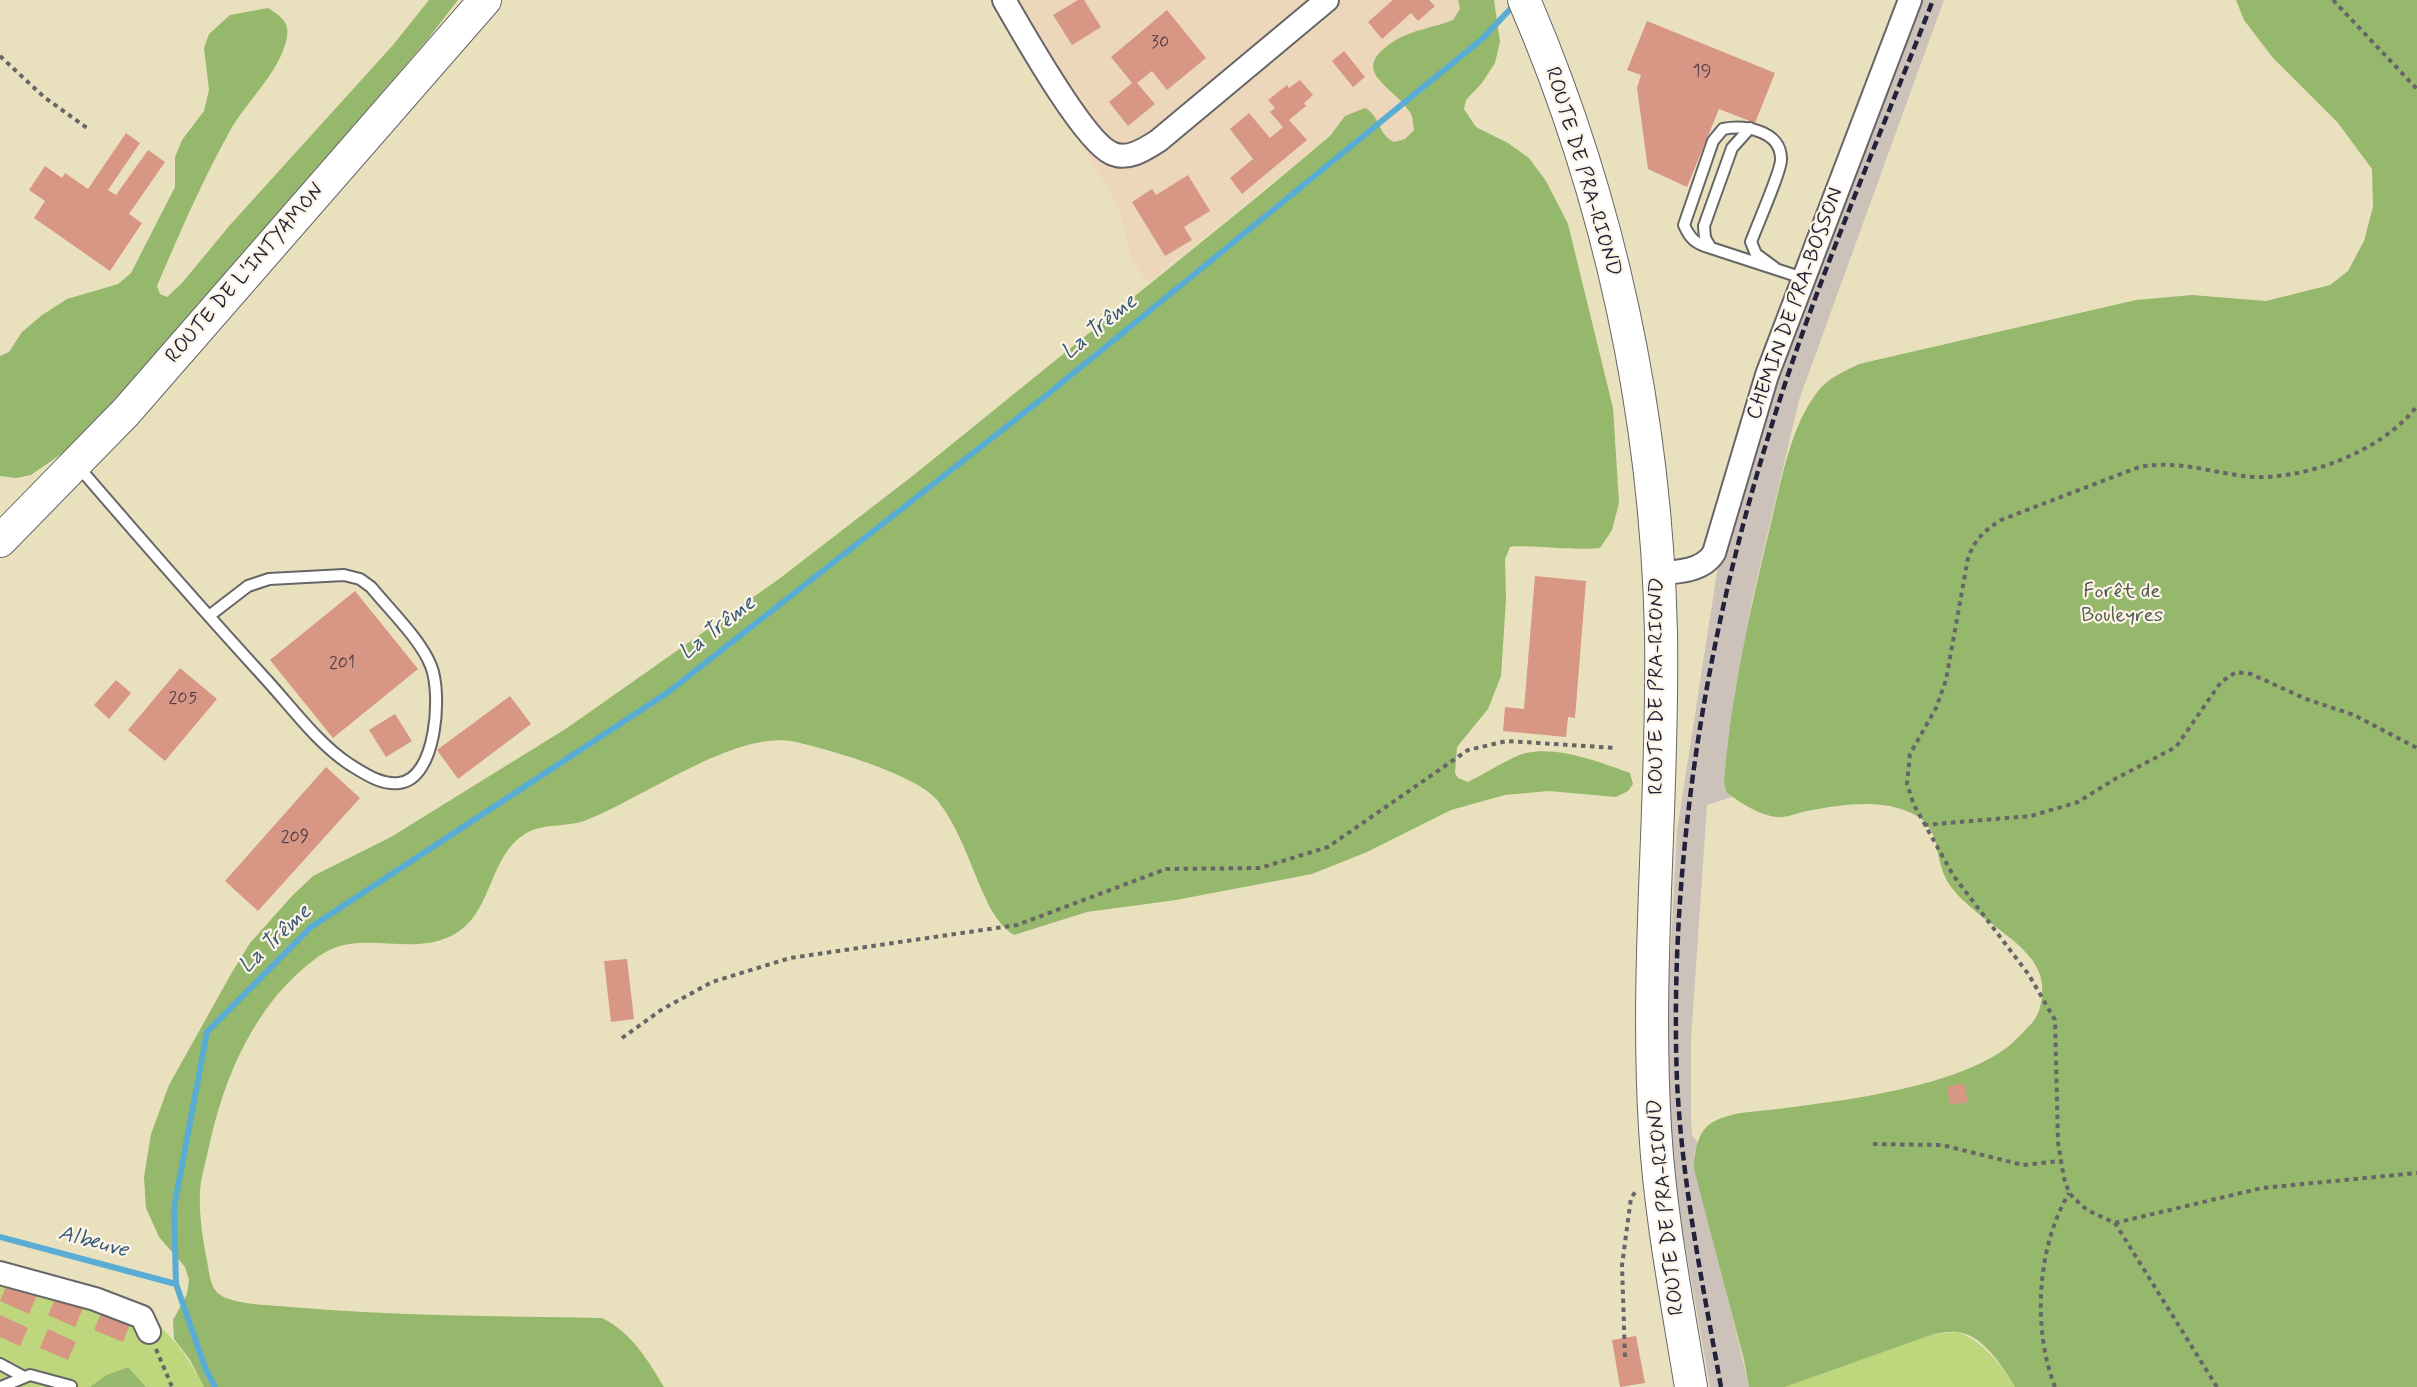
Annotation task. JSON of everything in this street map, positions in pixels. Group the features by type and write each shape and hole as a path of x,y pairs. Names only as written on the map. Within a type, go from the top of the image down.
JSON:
{"main road":[{"name":"ROUTE DE L'INTYAMON","path":"0,541 134,403 485,0"},
{"name":"ROUTE DE PRA-RIOND","path":"1524,0 1591,184 1627,330 1646,444 1658,573 1661,691 1654,1076 1659,1171 1672,1274 1691,1387"}],"street":[{"path":"1004,0 1083,128 1104,149 1123,156 1145,149 1158,141 1328,0"},
{"name":"CHEMIN DE PRA-BOSSON","path":"1658,573 1699,566 1708,562 1714,553 1767,375 1910,0"},
{"path":"0,1273 95,1299 142,1317 149,1332"}],"lane":[{"path":"1774,268 1756,254 1751,242 1782,159 1776,144 1763,132 1740,125 1723,129 1713,141 1684,225 1689,238 1699,245 1803,278"},
{"path":"1711,248 1705,238 1704,226 1732,148 1750,128"},
{"path":"76,465 209,616 321,739 346,762 386,782 401,783 419,770 426,758 433,735 436,706 431,666 371,587 360,579 331,575 256,582 243,589 209,616"},
{"path":"0,1364 22,1376"},
{"path":"1,1387 22,1376 30,1375 71,1386"}],"path":[{"path":"2333,0 2417,89"},
{"path":"0,56 44,98 87,128"},
{"path":"2217,1387 2115,1223 2087,1210 2069,1193 2060,1161 2055,1020 2029,975 1953,875 1924,825 1907,784 1910,754 1936,708 1946,680 1968,558 1974,543 1983,531 2012,516 2139,467 2158,463 2176,463 2245,476 2288,474 2316,467 2374,444 2391,433 2417,406"},
{"path":"1924,825 2031,816 2078,802 2115,778 2176,747 2221,682 2236,672 2251,674 2306,699 2354,715 2417,748"},
{"path":"622,1038 661,1010 712,981 790,958 1017,925 1166,869 1260,868 1328,847 1468,750 1507,741 1616,748"},
{"path":"1873,1144 1942,1145 2023,1165 2060,1161"},
{"path":"1625,1357 1622,1265 1631,1198 1641,1183 1659,1171"},
{"path":"2115,1223 2262,1188 2417,1173"},
{"path":"2055,1387 2048,1368 2041,1304 2046,1245 2057,1214 2069,1193"},
{"path":"149,1332 172,1387"}],"shaded area":[{"path":"995,0 1458,0 1460,9 1453,20 1435,27 1376,79 1412,113 1414,130 1405,139 1394,142 1385,138 1373,113 1345,116 1330,136 1148,283 1132,261 1118,206"},
{"path":"1919,0 1944,0 1799,400 1753,596 1735,691 1727,793 1732,797 1707,805 1691,1040 1692,1135 1698,1143 1694,1154 1749,1387 1710,1387 1681,1222 1672,1154 1666,1038 1677,831 1717,572 1774,383"}],"green space":[{"path":"429,0 458,0 427,40 136,381 67,450 31,475 16,478 0,476 0,356 9,352 22,332 42,315 67,299 118,284 131,273 175,187 175,157 182,140 204,111 209,90 204,48 209,34 230,15 268,8 283,20 287,29 280,59 231,129 192,206 157,286 160,294 167,297 182,283 230,225 393,45"},
{"path":"1458,0 1494,0 1500,42 1495,63 1482,83 1466,100 1464,109 1476,127 1508,143 1529,158 1546,181 1568,224 1613,408 1619,503 1612,530 1600,548 1510,547 1505,559 1506,600 1501,676 1488,709 1457,747 1455,773 1458,778 1468,782 1526,753 1539,751 1565,753 1630,773 1633,784 1628,791 1616,797 1549,791 1505,795 1451,810 1367,852 1312,874 1176,900 1087,912 1014,935 1007,930 990,908 955,827 938,801 928,791 873,765 796,742 772,741 746,745 689,768 584,821 544,827 529,832 511,846 502,859 475,914 466,926 453,935 419,944 368,943 335,948 319,956 297,975 277,995 260,1018 233,1068 223,1095 202,1176 200,1215 210,1277 216,1291 225,1298 254,1304 408,1314 602,1318 613,1324 630,1339 645,1357 664,1387 204,1387 190,1360 174,1339 173,1320 187,1294 189,1280 185,1267 159,1237 146,1208 144,1177 151,1134 169,1085 231,974 250,943 292,896 313,876 391,837 567,728 779,579 915,474 1262,193 1330,136 1345,116 1365,108 1374,115 1389,139 1394,142 1405,139 1414,130 1411,114 1377,77 1373,69 1374,60 1381,51 1396,40 1453,20 1460,9"},
{"name":"Forêt de Bouleyres","path":"2236,0 2417,0 2417,1387 2015,1387 1984,1345 1967,1334 1952,1332 1934,1334 1785,1387 1749,1387 1694,1169 1697,1145 1702,1133 1710,1124 1727,1116 1868,1096 1927,1083 1955,1074 2002,1051 2014,1041 2036,1018 2041,1005 2042,991 2039,972 2023,949 1971,907 1949,884 1943,872 1931,829 1913,814 1897,808 1864,804 1829,807 1776,817 1757,811 1727,793 1724,783 1727,749 1743,650 1780,486 1794,436 1809,405 1822,386 1859,364 2136,300 2192,295 2266,301 2330,285 2348,271 2364,241 2373,207 2372,169 2338,123 2273,58 2244,20"},
{"path":"0,1265 157,1324 184,1353 204,1387 146,1387 128,1367 106,1375 90,1387 0,1387"},
{"path":"1959,1332 1977,1342 1991,1355 2015,1387 1785,1387 1934,1334"},
{"path":"128,1367 146,1387 90,1387 106,1375"}],"building":[{"path":"1078,0 1084,0 1101,27 1072,45 1053,15"},
{"path":"1393,0 1429,0 1435,6 1418,21 1411,13 1382,39 1368,22"},
{"path":"1167,10 1206,58 1167,90 1152,71 1137,83 1155,104 1128,126 1109,102 1132,83 1111,57"},
{"path":"1647,21 1775,73 1755,123 1719,109 1687,187 1648,169 1637,88 1641,75 1627,70"},
{"path":"1344,51 1365,77 1353,87 1332,61"},
{"path":"1300,80 1313,95 1304,103 1306,106 1289,120 1307,140 1242,194 1230,178 1253,159 1230,129 1249,113 1270,138 1283,127 1270,112 1275,108 1268,100 1287,85 1289,88"},
{"path":"126,133 140,143 108,190 116,195 148,150 165,162 129,214 142,223 110,271 34,218 45,201 29,190 45,166 62,178 65,173 88,189"},
{"path":"1188,175 1210,211 1184,227 1192,240 1165,256 1132,202 1152,189 1156,195"},
{"path":"1535,576 1586,581 1575,718 1568,717 1566,737 1503,731 1505,707 1524,709"},
{"path":"355,591 418,669 333,738 270,660"},
{"path":"180,668 217,699 165,761 128,730"},
{"path":"116,680 131,693 109,719 94,705"},
{"path":"510,696 531,724 458,779 437,750"},
{"path":"395,714 412,741 386,757 369,730"},
{"path":"326,767 360,798 258,911 225,881"},
{"path":"627,959 634,1019 611,1022 604,961"},
{"path":"1964,1083 1968,1102 1950,1105 1947,1087"},
{"path":"8,1282 37,1295 29,1314 0,1301"},
{"path":"56,1297 83,1308 75,1327 48,1315"},
{"path":"102,1311 130,1324 123,1342 94,1330"},
{"path":"0,1315 28,1328 20,1346 0,1337"},
{"path":"48,1329 76,1342 68,1360 40,1348"},
{"path":"1636,1336 1645,1383 1620,1387 1612,1340"}],"waterway":[{"name":"La Trême","path":"215,1387 206,1370 176,1284 174,1208 207,1032 311,927 667,693 1043,398 1482,39 1516,3"},
{"name":"Albeuve","path":"0,1237 176,1284"}],"railway":[{"path":"1721,1387 1688,1196 1677,1081 1676,1001 1679,920 1685,839 1695,759 1708,679 1725,600 1766,444 1803,332 1845,220 1933,0"}]}
